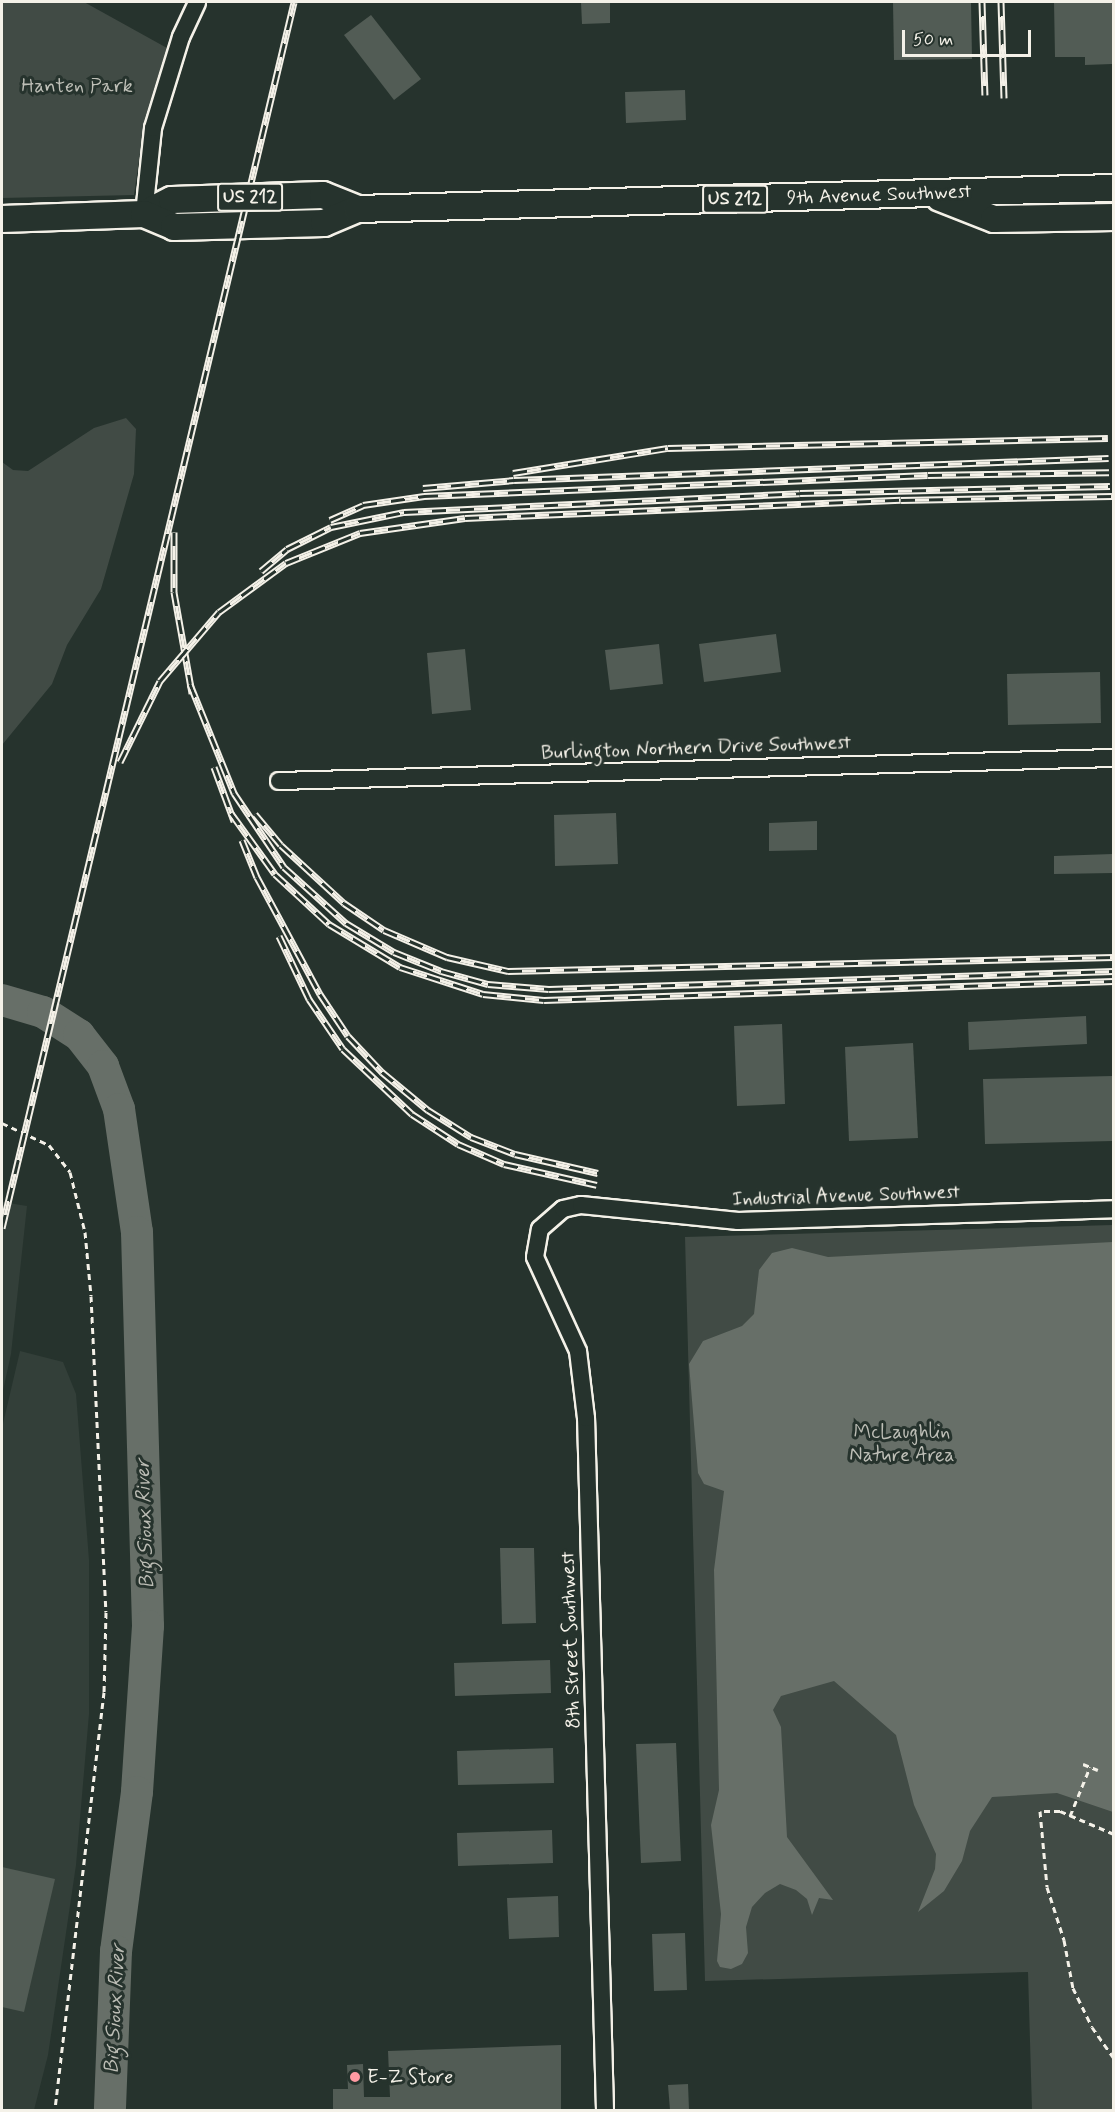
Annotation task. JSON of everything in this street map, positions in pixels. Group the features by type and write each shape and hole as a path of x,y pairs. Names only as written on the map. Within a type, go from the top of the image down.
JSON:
{"main road":[{"name":"9th Avenue Southwest","path":"2,219 144,214 172,200 323,195 357,209 1113,188"},
{"path":"928,194 994,219 1113,217"}],"street":[{"path":"144,214 153,128 181,37 196,2"},
{"name":"Burlington Northern Drive Southwest","path":"279,781 1113,758"},
{"name":"Industrial Avenue Southwest","path":"581,1205 738,1221 1113,1209"},
{"name":"8th Street Southwest","path":"581,1205 563,1209 549,1217 540,1229 535,1257 538,1271 570,1327 578,1351 584,1389 605,2110"}],"path":[{"path":"2,1123 49,1145 70,1172 85,1232 91,1296 106,1612 104,1692 55,2110"},
{"path":"1083,1764 1098,1770"},
{"path":"1070,1816 1090,1767"},
{"path":"1113,1834 1046,1808 1040,1811 1047,1887 1064,1940 1073,1988 1092,2027 1113,2058"}],"shaded area":[{"path":"2,1202 27,1206 11,1354 2,1395"},
{"name":"McLaughlin Nature Area","path":"1113,1242 1113,1812 1057,1793 992,1797 970,1831 962,1861 944,1891 918,1912 935,1869 936,1854 914,1805 896,1735 834,1681 781,1696 773,1710 781,1727 787,1837 833,1900 819,1898 812,1915 807,1899 796,1890 780,1884 765,1893 752,1907 746,1927 748,1953 742,1964 731,1969 720,1967 717,1961 721,1914 711,1825 719,1790 714,1570 724,1491 704,1484 698,1473 689,1364 703,1341 742,1326 754,1314 759,1270 772,1253 792,1248 828,1257"},
{"path":"20,1351 63,1362 76,1394 89,1560 89,1714 76,1865 48,2055 34,2110 2,2110 2,1428"}],"green space":[{"name":"Hanten Park","path":"2,2 84,2 167,48 145,118 134,195 2,198"},
{"path":"126,418 136,429 134,474 101,589 67,645 52,684 2,745 2,462 13,470 28,471 94,428"},
{"name":"McLaughlin Nature Area","path":"1113,1225 1113,2110 1032,2110 1028,1972 705,1981 685,1237"}],"building":[{"path":"581,2 610,2 610,23 582,24"},
{"path":"893,2 971,2 972,59 894,60"},
{"path":"1054,2 1113,2 1112,64 1085,65 1085,57 1055,57"},
{"path":"371,15 421,79 394,100 344,35"},
{"path":"685,90 686,120 626,123 625,92"},
{"path":"776,634 781,672 704,682 699,644"},
{"path":"659,644 663,684 610,690 605,650"},
{"path":"465,649 471,710 432,714 427,653"},
{"path":"1100,672 1101,723 1008,725 1007,674"},
{"path":"616,813 618,864 555,866 554,815"},
{"path":"817,821 817,850 769,851 769,823"},
{"path":"1113,854 1113,873 1054,874 1054,856"},
{"path":"1086,1016 1087,1044 969,1050 968,1022"},
{"path":"782,1024 785,1104 737,1106 734,1026"},
{"path":"913,1043 918,1138 849,1141 845,1047"},
{"path":"1113,1076 1113,1141 985,1144 983,1079"},
{"path":"500,1548 534,1548 536,1623 502,1624"},
{"path":"550,1660 551,1693 455,1696 454,1663"},
{"path":"676,1743 681,1861 641,1863 636,1744"},
{"path":"553,1748 554,1783 458,1785 457,1751"},
{"path":"552,1830 553,1863 458,1866 457,1833"},
{"path":"2,1867 55,1879 24,2012 2,2007"},
{"path":"558,1896 559,1937 509,1939 507,1898"},
{"path":"685,1933 687,1990 654,1991 652,1934"},
{"path":"561,2045 561,2110 333,2110 333,2089 348,2089 347,2065 363,2064 364,2097 390,2097 388,2051"},
{"path":"688,2084 689,2110 670,2110 668,2085"}],"waterway":[{"name":"Big Sioux River","path":"2,1000 43,1012 79,1035 103,1066 119,1109 137,1232 148,1626 137,1792 116,1951 110,2110"}],"railway":[{"path":"2,1228 294,2"},
{"path":"982,2 985,95"},
{"path":"1001,2 1004,98"},
{"path":"513,473 668,448 1108,438"},
{"path":"423,488 514,480 1109,458"},
{"path":"330,520 363,505 424,496 928,475 1109,472"},
{"path":"261,571 287,549 331,527 404,512 800,493 1110,486"},
{"path":"120,762 160,681 219,612 286,563 360,533 465,518 901,500 1112,496"},
{"path":"174,532 174,592 192,693"},
{"path":"190,684 234,793 284,867 346,923 394,952 441,971 488,984 549,989 1114,971"},
{"path":"214,767 234,821"},
{"path":"231,813 275,874 329,924 400,967 483,994 544,1000 1114,981"},
{"path":"255,814 281,845 344,903 384,930 447,957 508,971 1114,957"},
{"path":"242,840 257,877 320,994 348,1036 382,1072 428,1110 471,1137 515,1154 598,1173"},
{"path":"279,936 309,999 343,1049 412,1114 458,1144 504,1164 597,1185"}],"place":[{"name":"E-Z Store","path":"355,2077"}]}
